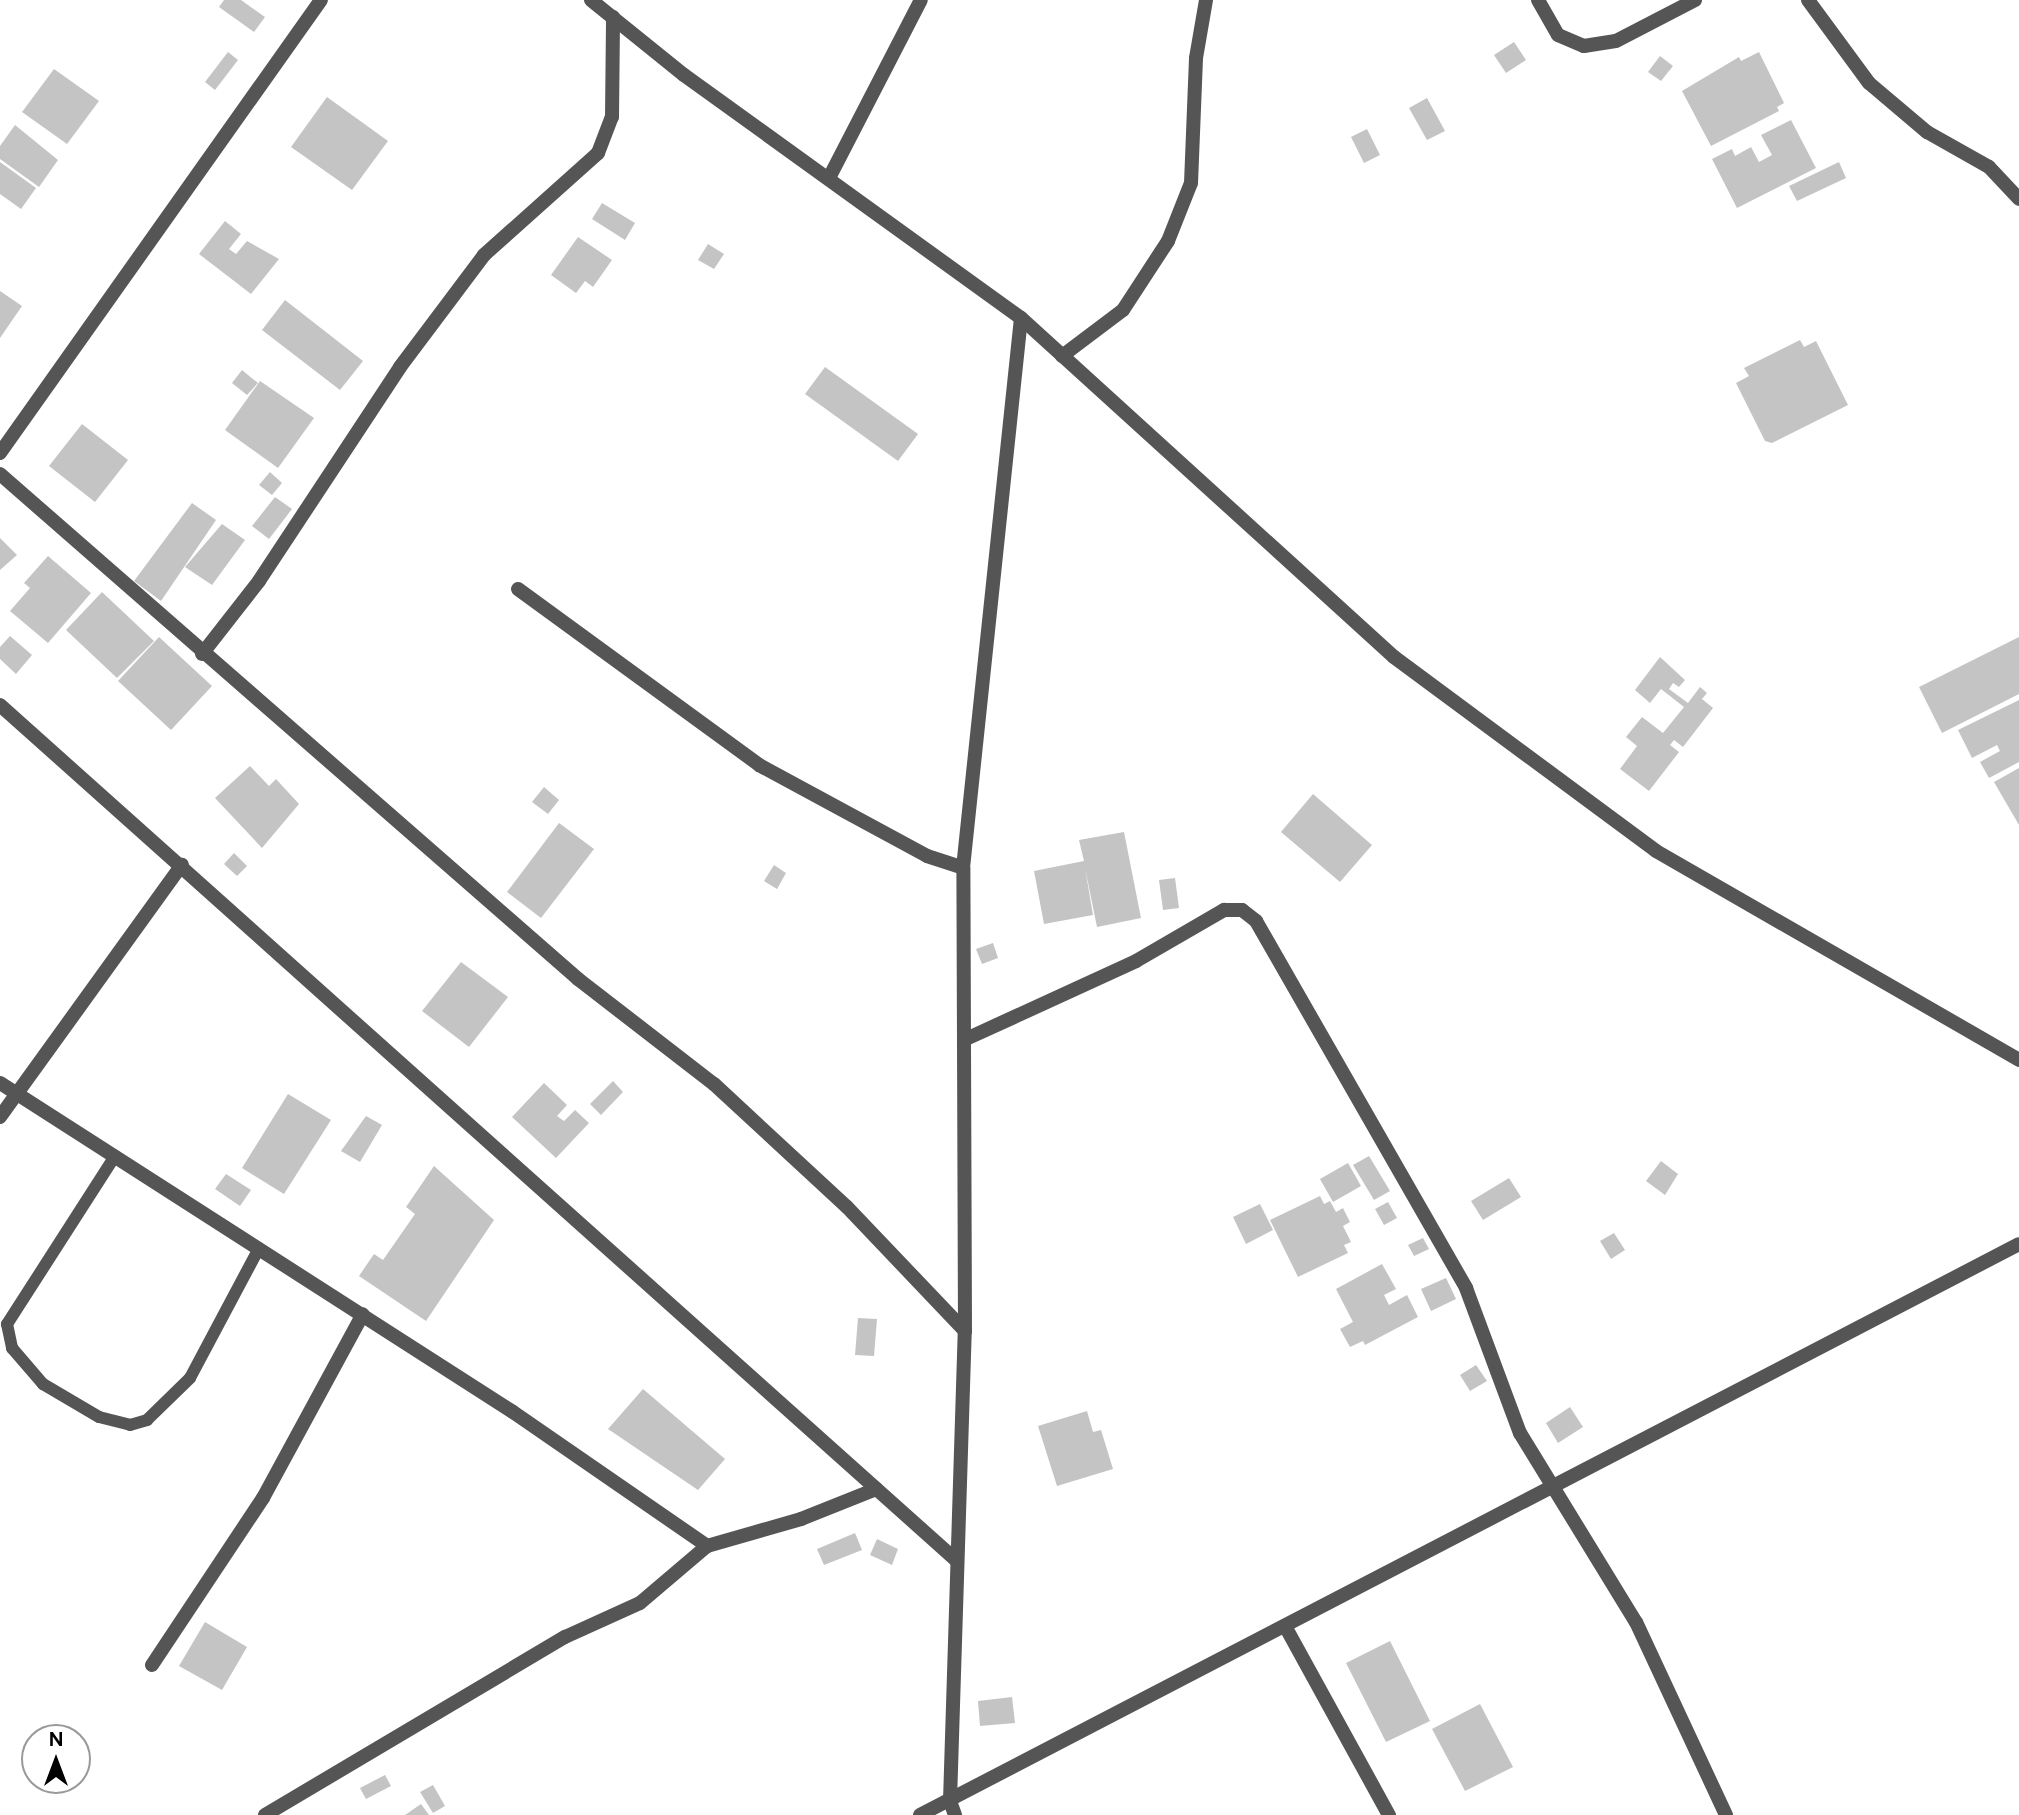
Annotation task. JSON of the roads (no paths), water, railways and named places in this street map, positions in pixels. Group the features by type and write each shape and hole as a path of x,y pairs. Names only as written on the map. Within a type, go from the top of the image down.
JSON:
{"street":[{"path":"0,453 321,0"},
{"path":"591,0 684,75 1021,318 1394,657 1645,843 2019,1060"},
{"path":"829,178 921,0"},
{"path":"1062,356 1123,310 1168,241 1191,183 1196,58 1206,0"},
{"path":"1538,0 1558,35 1584,46 1616,41 1695,0"},
{"path":"1808,0 1869,83 1927,132 1989,167 2019,199"},
{"path":"202,654 260,581 400,367 484,255 598,153 612,117 613,18"},
{"path":"952,1808 964,1331 966,1039 962,868 1021,318"},
{"path":"0,474 202,654 578,979 714,1084 847,1207 964,1331"},
{"path":"518,590 759,765 927,856 962,868"},
{"path":"0,705 957,1560"},
{"path":"0,1117 15,1092 182,865"},
{"path":"966,1039 1136,961 1224,910 1242,910 1256,921 1466,1288 1504,1398 1550,1486 1636,1622 1726,1815"},
{"path":"0,1083 363,1314 707,1546"},
{"path":"920,1815 952,1808 1285,1626 2019,1244"},
{"path":"152,1665 263,1498 363,1314"},
{"path":"265,1815 565,1637 640,1603 707,1546 801,1518 876,1489"},
{"path":"1285,1626 1389,1815"}],"lane":[{"path":"115,1156 7,1324 12,1348 43,1384 99,1417 130,1425 147,1420 191,1378 260,1248"}]}
